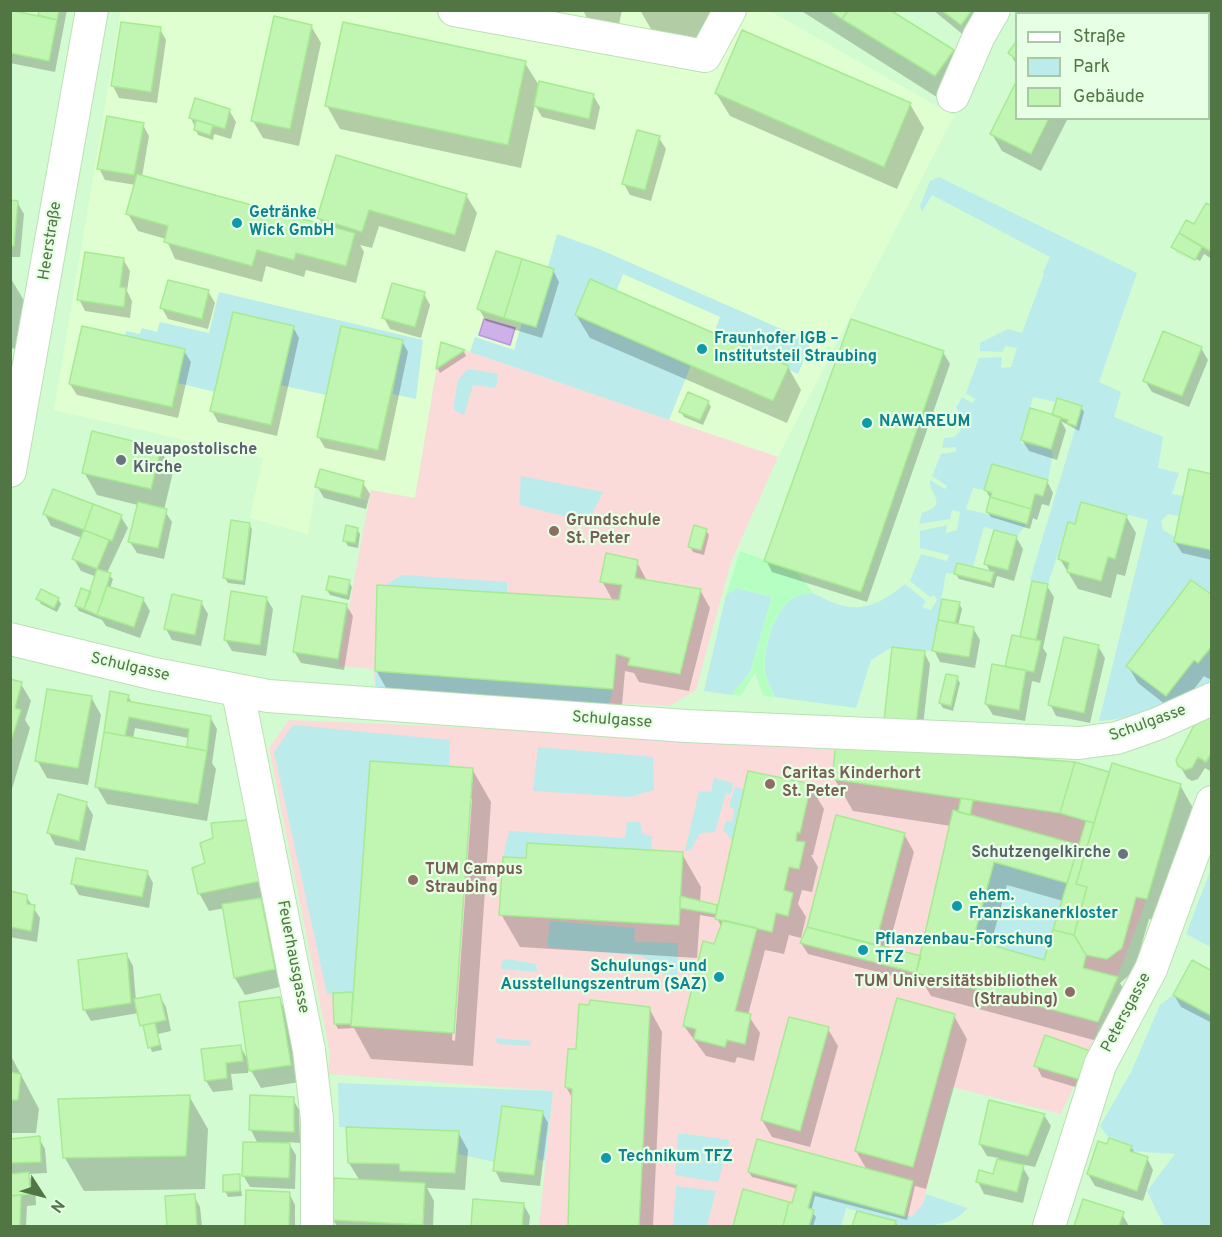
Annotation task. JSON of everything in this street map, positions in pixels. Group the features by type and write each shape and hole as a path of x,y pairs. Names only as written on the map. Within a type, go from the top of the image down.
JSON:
{"street":[{"name":"Heerstraße","path":"10,471 92,10"},
{"path":"454,10 705,56 730,10"},
{"path":"953,96 979,36 994,10"},
{"name":"Schulgasse","path":"10,639 238,692 331,702 686,726 1079,743 1117,738 1157,724 1212,699"},
{"name":"Feuerhausgasse","path":"238,692 309,1050 317,1119 317,1227"},
{"name":"Petersgasse","path":"1048,1227 1100,1065 1151,969 1212,802"}],"shaded area":[{"path":"11,11 1211,11 1211,1226 11,1226"},
{"path":"121,11 770,11 954,116 778,457 441,343 415,499 371,490 368,501 316,487 308,534 250,518 263,458 54,410"},
{"path":"484,319 515,328 510,345 479,335"},
{"name":"Grundschule St. Peter","path":"441,342 778,457 731,562 696,690 670,706 376,691 373,669 338,666 371,490 415,498"},
{"path":"289,720 836,743 1109,772 1112,763 1181,784 1147,899 1085,1062 1061,1114 952,1087 919,1220 905,1223 846,1208 841,1226 539,1226 553,1091 328,1074 330,1054 269,748"}],"green space":[{"path":"939,177 1137,273 1099,382 1121,392 1114,417 1163,437 1158,468 1179,473 1172,494 1183,496 1179,516 1168,514 1161,521 1163,530 1175,537 1174,542 1211,550 1212,595 1191,580 1126,666 1166,696 1194,660 1199,663 1209,649 1211,650 1211,683 1170,703 1130,717 1099,721 1148,520 1081,502 1075,524 1068,522 1048,584 1030,580 1082,406 1057,398 1056,402 1033,397 1021,443 1051,449 1053,453 1048,480 992,464 984,490 973,488 966,509 1027,524 1017,536 984,527 973,567 957,563 954,574 946,573 932,651 892,647 871,660 856,708 775,697 769,685 765,661 769,637 779,614 794,597 809,593 837,604 867,606 886,598 905,584 926,601 922,607 931,610 937,600 934,595 930,597 910,581 921,554 947,561 949,555 920,548 920,531 947,525 946,533 957,530 960,512 952,510 950,519 919,524 922,513 930,510 937,503 930,480 945,489 947,486 932,476 941,454 956,452 956,447 942,448 944,438 954,437 960,431 962,417 956,408 962,397 972,403 975,399 966,393 979,358 1002,357 1001,368 1011,367 1017,348 1006,346 1002,352 980,351 980,343 1008,329 1022,333 1050,257 932,195 922,212 920,206 930,181"},
{"path":"557,234 599,249 811,342 798,374 714,333 720,317 623,274 616,292 590,279 575,315 691,365 669,420 470,352 475,337 514,350 522,323 536,327 554,269 548,267"},
{"path":"219,292 423,340 416,399 393,394 402,340 341,326 326,395 280,385 293,326 233,312 215,392 178,383 185,349 125,336 126,331 140,334 142,328 157,332 160,322 209,333"},
{"path":"468,369 498,374 496,388 473,385 464,415 453,409 458,380"},
{"path":"521,476 603,492 588,522 519,505"},
{"path":"402,575 507,582 507,593 384,586"},
{"path":"736,588 772,597 750,672 731,695 704,691 726,595"},
{"path":"375,671 613,689 609,704 376,691"},
{"path":"293,725 450,740 449,766 370,761 353,992 327,994 274,752"},
{"path":"538,747 653,757 654,790 629,797 533,791"},
{"path":"714,778 733,783 731,794 726,793 715,832 700,833 691,850 685,851 699,791 711,792"},
{"path":"735,787 743,789 732,840 723,830 726,821 732,822 734,809 729,807"},
{"path":"627,822 640,822 642,833 652,837 651,850 527,843 524,858 503,857 509,831 625,838"},
{"path":"994,862 1067,883 1044,960 973,940"},
{"path":"1211,869 1212,947 1186,934"},
{"path":"550,921 635,928 634,942 678,943 677,984 673,985 658,966 642,956 547,947"},
{"path":"507,959 536,964 537,972 501,969 502,961"},
{"path":"1173,995 1211,1016 1211,1226 1164,1226 1147,1191 1175,1154 1130,1151 1132,1146 1109,1138 1100,1126 1131,1072 1160,1005"},
{"path":"495,1038 531,1041 530,1046 498,1044"},
{"path":"338,1083 553,1091 545,1161 537,1159 542,1111 502,1106 494,1162 458,1154 459,1131 339,1127"},
{"path":"678,1133 730,1140 718,1182 675,1175"},
{"path":"676,1186 716,1191 707,1226 673,1226"},
{"path":"813,1191 912,1217 923,1204 926,1194 967,1208 961,1215 944,1223 895,1226 896,1221 846,1208 841,1226 809,1226 814,1210 808,1208"}],"sand":[{"path":"740,551 796,571 814,594 801,595 791,600 775,620 770,633 765,671 775,697 763,696 755,673 741,696 731,695 750,672 772,597 737,588 726,595"}],"building":[{"path":"10,10 57,20 49,61 10,53"},
{"path":"39,10 59,10 57,20 38,15"},
{"path":"829,10 848,10 842,19"},
{"path":"849,10 890,10 954,50 935,76 842,19"},
{"path":"941,10 972,10 961,25"},
{"path":"1058,10 1092,10 1091,12 1060,12"},
{"path":"1153,10 1173,10 1176,12 1152,12"},
{"path":"274,16 312,25 290,129 251,121"},
{"path":"121,22 161,27 151,92 111,86"},
{"path":"343,22 526,61 508,145 325,106"},
{"path":"742,30 911,103 884,167 715,93"},
{"path":"1015,43 1015,58 1008,53"},
{"path":"539,81 594,94 589,119 534,106"},
{"path":"1015,84 1015,120 1048,120 1031,154 990,134"},
{"path":"195,98 230,109 225,129 189,118"},
{"path":"107,116 144,123 134,175 97,169"},
{"path":"196,120 213,125 210,135 194,130"},
{"path":"637,130 660,136 645,190 622,184"},
{"path":"336,155 467,194 455,235 369,210 362,232 317,218"},
{"name":"Getränke Wick GmbH","path":"137,174 355,233 346,266 296,253 294,260 257,250 252,266 164,242 168,226 126,214"},
{"path":"10,200 18,201 14,246 10,246"},
{"path":"1206,203 1212,206 1212,252 1179,233 1186,220 1194,224"},
{"path":"1179,233 1202,247 1195,260 1171,247"},
{"path":"496,251 522,259 504,318 477,309"},
{"path":"85,252 124,258 120,287 126,288 124,307 77,300"},
{"path":"522,259 554,269 536,327 504,318"},
{"name":"Fraunhofer IGB – Institutsteil Straubing","path":"590,279 789,366 773,401 575,315"},
{"path":"168,280 209,290 202,319 160,308"},
{"path":"392,283 425,292 415,327 382,318"},
{"path":"233,312 294,326 271,425 210,411"},
{"name":"NAWAREUM","path":"851,319 944,351 861,592 764,561"},
{"path":"82,326 185,349 172,407 69,384"},
{"path":"341,326 403,340 378,450 317,437"},
{"path":"1163,331 1202,347 1182,396 1143,381"},
{"path":"441,342 465,350 436,369"},
{"path":"688,392 709,401 700,420 679,412"},
{"path":"1057,398 1082,406 1076,426 1067,423 1068,420 1052,415"},
{"path":"1030,408 1061,417 1051,449 1021,440"},
{"name":"Neuapostolische Kirche","path":"92,431 161,448 151,489 82,473"},
{"path":"992,464 1048,480 1043,496 1035,494 1031,509 990,497 992,493 984,490"},
{"path":"320,469 364,481 360,498 315,487"},
{"path":"1189,469 1212,474 1212,550 1174,542"},
{"path":"53,489 93,504 84,530 43,514"},
{"path":"990,497 1031,509 1027,524 986,512"},
{"path":"138,502 167,509 158,548 128,542"},
{"path":"1081,502 1127,515 1115,559 1108,557 1101,581 1067,572 1069,563 1058,559 1068,522 1075,524"},
{"path":"93,504 122,515 112,541 84,530"},
{"path":"231,520 250,523 243,581 223,578"},
{"path":"346,525 358,528 355,543 343,541"},
{"path":"694,525 707,529 701,550 688,547"},
{"path":"84,530 109,540 97,569 72,559"},
{"path":"994,530 1017,536 1008,570 984,564"},
{"path":"606,553 638,560 635,578 701,589 680,674 628,665 630,658 616,654 613,689 375,671 377,585 619,600 622,585 600,582"},
{"path":"957,563 994,572 991,583 954,574"},
{"path":"97,569 111,573 97,615 84,609"},
{"path":"329,576 350,580 347,595 326,590"},
{"path":"1191,580 1212,595 1212,646 1198,663 1194,660 1166,696 1126,666"},
{"path":"1032,581 1048,584 1036,640 1020,637"},
{"path":"107,586 144,598 134,627 97,615"},
{"path":"81,588 91,592 84,609 75,606"},
{"path":"41,589 59,598 54,608 36,599"},
{"path":"231,591 267,597 260,645 224,640"},
{"path":"172,594 202,601 195,635 164,629"},
{"path":"302,596 347,604 338,659 293,652"},
{"path":"942,599 960,602 955,623 938,620"},
{"path":"938,620 974,627 969,657 932,651"},
{"path":"1012,635 1041,641 1034,672 1005,667"},
{"path":"1064,637 1099,645 1084,713 1048,705"},
{"path":"892,647 925,651 916,724 884,721"},
{"path":"992,664 1026,670 1019,710 985,704"},
{"path":"946,674 958,676 951,706 939,703"},
{"path":"10,679 22,682 15,708 21,710 10,744"},
{"path":"47,689 92,696 78,768 35,761"},
{"path":"110,691 129,695 127,701 211,716 207,751 187,747 189,729 129,717 125,736 104,732"},
{"path":"1201,712 1212,718 1212,752 1206,762 1198,757 1192,768 1185,770 1178,766 1176,760"},
{"path":"104,732 207,751 198,804 95,787"},
{"path":"836,743 1075,762 1060,813 832,779"},
{"name":"TUM Campus Straubing","path":"370,761 473,768 454,1033 351,1026"},
{"path":"1075,762 1109,772 1094,823 1060,813"},
{"name":"Schutzengelkirche","path":"1112,763 1181,784 1147,899 1136,897 1122,948 1107,959 1086,955 1074,935 1087,887 1076,884"},
{"path":"748,771 811,784 800,833 797,832 796,841 805,842 799,869 789,867 784,890 793,893 788,916 776,913 772,932 715,919"},
{"path":"58,794 87,802 79,841 47,833"},
{"path":"961,798 973,800 970,815 958,812"},
{"name":"ehem. Franziskanerkloster","path":"953,810 1079,845 1067,883 994,862 973,940 1044,960 1053,930 1074,935 1086,955 1083,968 1118,977 1098,1022 916,973"},
{"path":"836,815 905,833 875,945 807,927"},
{"path":"248,820 260,881 198,894 192,868 205,863 200,843 213,838 211,823"},
{"path":"1086,821 1094,823 1076,884 1087,887 1074,935 1053,930"},
{"path":"527,843 683,852 679,925 499,915 503,857 526,858"},
{"path":"76,858 148,871 142,897 71,884"},
{"path":"10,891 27,895 27,904 35,905 31,931 10,927"},
{"path":"680,896 717,905 716,914 680,908"},
{"path":"261,898 275,969 234,978 222,904"},
{"name":"Schulungs- und Ausstellungszentrum (SAZ)","path":"723,920 757,928 735,1011 751,1014 745,1044 727,1040 725,1047 694,1039 696,1029 683,1026 703,941 714,944"},
{"name":"Pflanzenbau-Forschung TFZ","path":"807,927 921,956 916,973 800,943"},
{"path":"127,953 131,1003 83,1010 78,960"},
{"path":"1192,960 1212,971 1212,1016 1173,995"},
{"path":"353,992 351,1024 334,1024 333,993"},
{"path":"160,994 166,1020 140,1026 134,999"},
{"path":"280,997 291,1065 249,1071 239,1002"},
{"path":"897,998 955,1014 913,1167 855,1151"},
{"name":"Technikum TFZ","path":"590,1000 650,1007 639,1226 568,1226 572,1089 565,1087 568,1049 576,1049 579,1004 589,1005"},
{"path":"789,1017 829,1027 800,1131 761,1120"},
{"path":"155,1023 160,1045 148,1048 143,1025"},
{"path":"1045,1035 1090,1051 1078,1079 1034,1066"},
{"path":"241,1045 243,1061 226,1063 227,1078 205,1081 201,1049"},
{"path":"10,1072 21,1074 18,1100 10,1100"},
{"path":"190,1095 186,1156 63,1158 58,1099"},
{"path":"250,1095 294,1097 294,1132 249,1130"},
{"path":"989,1100 1045,1114 1028,1156 979,1144"},
{"path":"502,1106 543,1111 534,1175 493,1171"},
{"path":"346,1127 459,1131 455,1173 400,1171 399,1164 348,1163"},
{"path":"40,1136 41,1162 10,1163 10,1139"},
{"path":"1109,1138 1132,1146 1130,1151 1148,1157 1137,1191 1087,1174 1098,1141 1107,1144"},
{"path":"757,1139 913,1181 904,1216 813,1191 808,1208 814,1210 809,1226 783,1226 789,1202 792,1203 797,1185 748,1172"},
{"path":"243,1142 290,1143 289,1178 242,1176"},
{"path":"997,1159 1024,1165 1017,1192 976,1182 979,1170 993,1174"},
{"path":"29,1172 30,1194 10,1196 10,1174"},
{"path":"240,1174 240,1191 223,1192 223,1175"},
{"path":"334,1178 425,1183 423,1225 332,1220"},
{"path":"743,1189 789,1202 783,1226 733,1226"},
{"path":"246,1190 290,1192 289,1226 245,1226"},
{"path":"195,1194 197,1226 167,1226 165,1196"},
{"path":"21,1195 20,1226 10,1226 10,1196"},
{"path":"473,1199 524,1203 522,1226 471,1226"},
{"path":"1083,1199 1124,1212 1119,1226 1074,1226"},
{"path":"857,1211 896,1221 895,1226 852,1226"}],"place":[{"name":"Getränke Wick GmbH","path":"237,223"},
{"name":"Fraunhofer IGB – Institutsteil Straubing","path":"702,349"},
{"name":"NAWAREUM","path":"867,423"},
{"name":"Neuapostolische Kirche","path":"121,460"},
{"name":"Grundschule St. Peter","path":"554,531"},
{"name":"Caritas Kinderhort St. Peter","path":"770,784"},
{"name":"Schutzengelkirche","path":"1123,854"},
{"name":"TUM Campus Straubing","path":"413,880"},
{"name":"ehem. Franziskanerkloster","path":"957,906"},
{"name":"Pflanzenbau-Forschung TFZ","path":"863,950"},
{"name":"Schulungs- und Ausstellungszentrum (SAZ)","path":"719,977"},
{"name":"TUM Universitätsbibliothek (Straubing)","path":"1070,992"},
{"name":"Technikum TFZ","path":"606,1158"}]}
